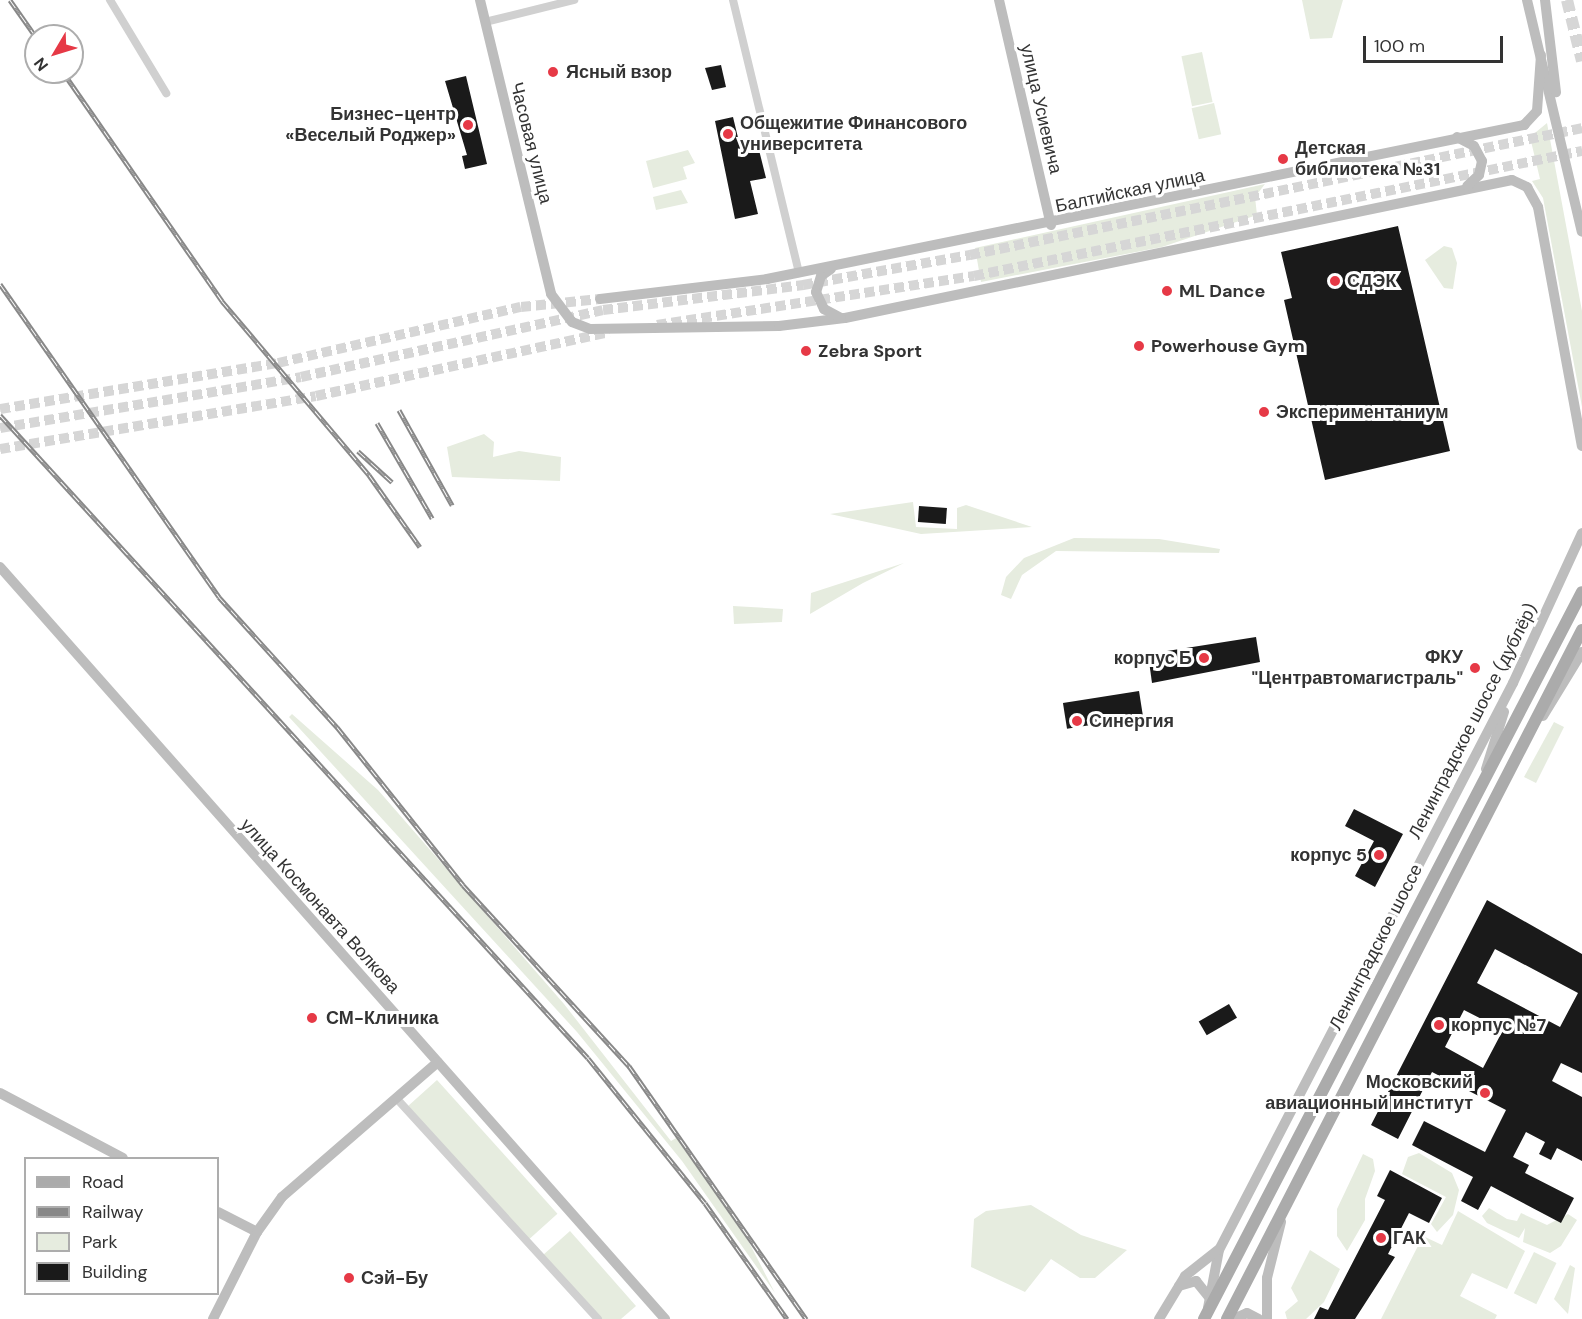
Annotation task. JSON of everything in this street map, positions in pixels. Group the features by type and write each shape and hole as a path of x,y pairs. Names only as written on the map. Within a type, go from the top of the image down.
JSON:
{"main road":[{"name":"Ленинградское шоссе","path":"1206,1315 1483,778 1582,592"},
{"path":"1227,1319 1521,753 1582,630"}],"street":[{"path":"110,0 166,93"},
{"name":"Часовая улица","path":"480,0 551,294 572,322 590,329 779,326 845,318"},
{"path":"485,22 574,0"},
{"path":"732,0 799,273"},
{"name":"улица Усиевича","path":"999,0 1051,225"},
{"path":"1527,0 1566,151 1582,232"},
{"path":"1545,0 1559,123"},
{"name":"Балтийская улица","path":"600,299 667,294 839,266 1051,225 1533,120 1541,55"},
{"path":"1452,137 1468,141 1482,160 1479,175 1461,189"},
{"path":"1566,151 1582,192"},
{"path":"839,266 821,276 816,292 824,309 845,318 1512,180 1535,198 1582,446"},
{"name":"Ленинградское шоссе (дублёр)","path":"1206,1315 1219,1250 1513,683 1582,533"},
{"name":"улица Космонавта Волкова","path":"0,567 665,1319"},
{"path":"1521,753 1582,652"},
{"path":"1483,778 1513,683"},
{"path":"213,1319 257,1232 282,1197 438,1062"},
{"path":"0,1093 121,1157"},
{"path":"397,1099 598,1319"},
{"path":"1267,1319 1267,1278 1288,1201"},
{"path":"219,1213 257,1232"},
{"path":"1159,1319 1175,1290 1219,1250"},
{"path":"1175,1290 1192,1280 1204,1286 1209,1297"},
{"path":"1233,1319 1247,1313 1259,1319"}],"green space":[{"path":"1302,0 1343,0 1332,38 1310,39"},
{"path":"1202,52 1213,102 1192,106 1181,56"},
{"path":"1214,103 1221,134 1199,139 1192,108"},
{"path":"1547,123 1582,311 1582,407 1543,198 1532,181 1540,179 1530,137"},
{"path":"688,150 695,163 683,167 687,179 653,188 646,161"},
{"path":"1265,184 1255,197 1257,215 1162,247 981,282 975,248"},
{"path":"681,190 688,203 656,210 653,197"},
{"path":"1444,246 1452,248 1457,263 1453,289 1444,288 1425,260"},
{"path":"484,434 494,442 493,457 519,451 561,457 560,481 452,477 447,447"},
{"path":"913,502 916,527 957,529 957,508 966,505 1032,527 921,534 830,514"},
{"path":"1074,538 1159,539 1220,549 1219,553 1056,551 1022,575 1011,599 1001,595 1006,577 1024,558"},
{"path":"904,563 863,583 810,614 811,593"},
{"path":"733,606 783,609 782,622 734,624"},
{"path":"292,714 378,790 564,1004 671,1141 678,1137 739,1223 775,1293 682,1161 577,1032 289,717"},
{"path":"1554,722 1564,727 1536,783 1524,777"},
{"path":"437,1080 557,1214 528,1241 407,1107"},
{"path":"1419,1153 1452,1173 1459,1190 1453,1215 1437,1232 1431,1224 1446,1197 1402,1174 1408,1157"},
{"path":"1363,1154 1373,1159 1375,1171 1365,1199 1365,1220 1347,1251 1337,1236 1337,1209"},
{"path":"1031,1205 1081,1235 1127,1250 1095,1278 1080,1278 1051,1259 1025,1292 971,1267 974,1219 986,1211"},
{"path":"1489,1208 1507,1219 1517,1221 1521,1213 1547,1225 1568,1214 1577,1220 1561,1246 1550,1253 1523,1242 1525,1228 1519,1238 1487,1223 1482,1216"},
{"path":"1458,1211 1525,1251 1507,1289 1472,1273 1460,1296 1497,1315 1495,1319 1381,1319 1423,1236 1442,1245"},
{"path":"570,1231 636,1306 621,1319 600,1319 543,1255"},
{"path":"1310,1250 1340,1269 1324,1302 1306,1319 1287,1319 1285,1312 1298,1301 1291,1288"},
{"path":"1534,1252 1556,1263 1536,1304 1514,1293"},
{"path":"1570,1265 1575,1268 1568,1314 1554,1299"}],"building":[{"path":"721,65 726,87 712,90 705,68"},
{"name":"Бизнес-центр «Веселый Роджер»","path":"466,76 487,164 465,169 462,156 467,155 445,81"},
{"name":"Общежитие Финансового университета","path":"733,117 741,150 758,146 766,178 750,181 758,214 735,219 715,121"},
{"path":"1398,226 1450,451 1325,480 1284,300 1292,298 1281,252"},
{"path":"919,506 947,508 946,524 918,522"},
{"name":"корпус Б","path":"1256,637 1260,662 1152,683 1148,654"},
{"path":"1139,691 1143,717 1067,729 1063,703"},
{"name":"корпус 5","path":"1354,809 1403,834 1375,887 1355,876 1374,841 1345,826"},
{"path":"1487,900 1582,954 1582,1073 1561,1063 1552,1081 1582,1097 1582,1161 1557,1148 1551,1160 1539,1154 1545,1142 1526,1132 1513,1157 1529,1165 1525,1173 1574,1198 1561,1223 1491,1186 1478,1210 1461,1201 1473,1177 1412,1145 1424,1121 1485,1152 1506,1110 1432,1072 1398,1139 1371,1125","holes":["1495,949 1578,993 1560,1027 1477,983","1464,1010 1503,1030 1483,1068 1445,1047"]},
{"path":"1229,1004 1237,1018 1207,1035 1199,1021"},
{"name":"ГАК","path":"1390,1170 1442,1198 1429,1223 1409,1213 1388,1254 1395,1257 1355,1319 1314,1319 1320,1307 1328,1310 1385,1200 1377,1196"}],"tunnel":[{"path":"1567,0 1582,61"},
{"path":"0,428 301,377 603,310 803,285 970,255 1582,128"},
{"path":"657,325 974,276 1582,151"},
{"path":"0,409 278,363 521,307 600,299"},
{"path":"0,449 316,396 609,332"}],"railway":[{"path":"10,0 27,24"},
{"path":"71,84 222,301 369,475 420,547"},
{"path":"0,284 219,597 337,727 463,885 629,1066 806,1319"},
{"path":"399,410 452,505"},
{"path":"0,415 588,1058 705,1203 787,1319"},
{"path":"377,423 432,518"},
{"path":"358,451 392,482"}],"place":[{"name":"Ясный взор","path":"553,72"},
{"name":"Бизнес-центр «Веселый Роджер»","path":"468,125"},
{"name":"Общежитие Финансового университета","path":"728,134"},
{"name":"Детская библиотека №31","path":"1283,159"},
{"name":"СДЭК","path":"1335,281"},
{"name":"ML Dance","path":"1167,291"},
{"name":"Powerhouse Gym","path":"1139,346"},
{"name":"Zebra Sport","path":"806,351"},
{"name":"Экспериментаниум","path":"1264,412"},
{"name":"корпус Б","path":"1204,658"},
{"name":"ФКУ \"Центравтомагистраль\"","path":"1475,668"},
{"name":"Синергия","path":"1077,721"},
{"name":"корпус 5","path":"1379,855"},
{"name":"СМ-Клиника","path":"312,1018"},
{"name":"корпус №7","path":"1439,1025"},
{"name":"Московский авиационный институт","path":"1485,1093"},
{"name":"ГАК","path":"1381,1238"},
{"name":"Сэй-Бу","path":"349,1278"}]}
